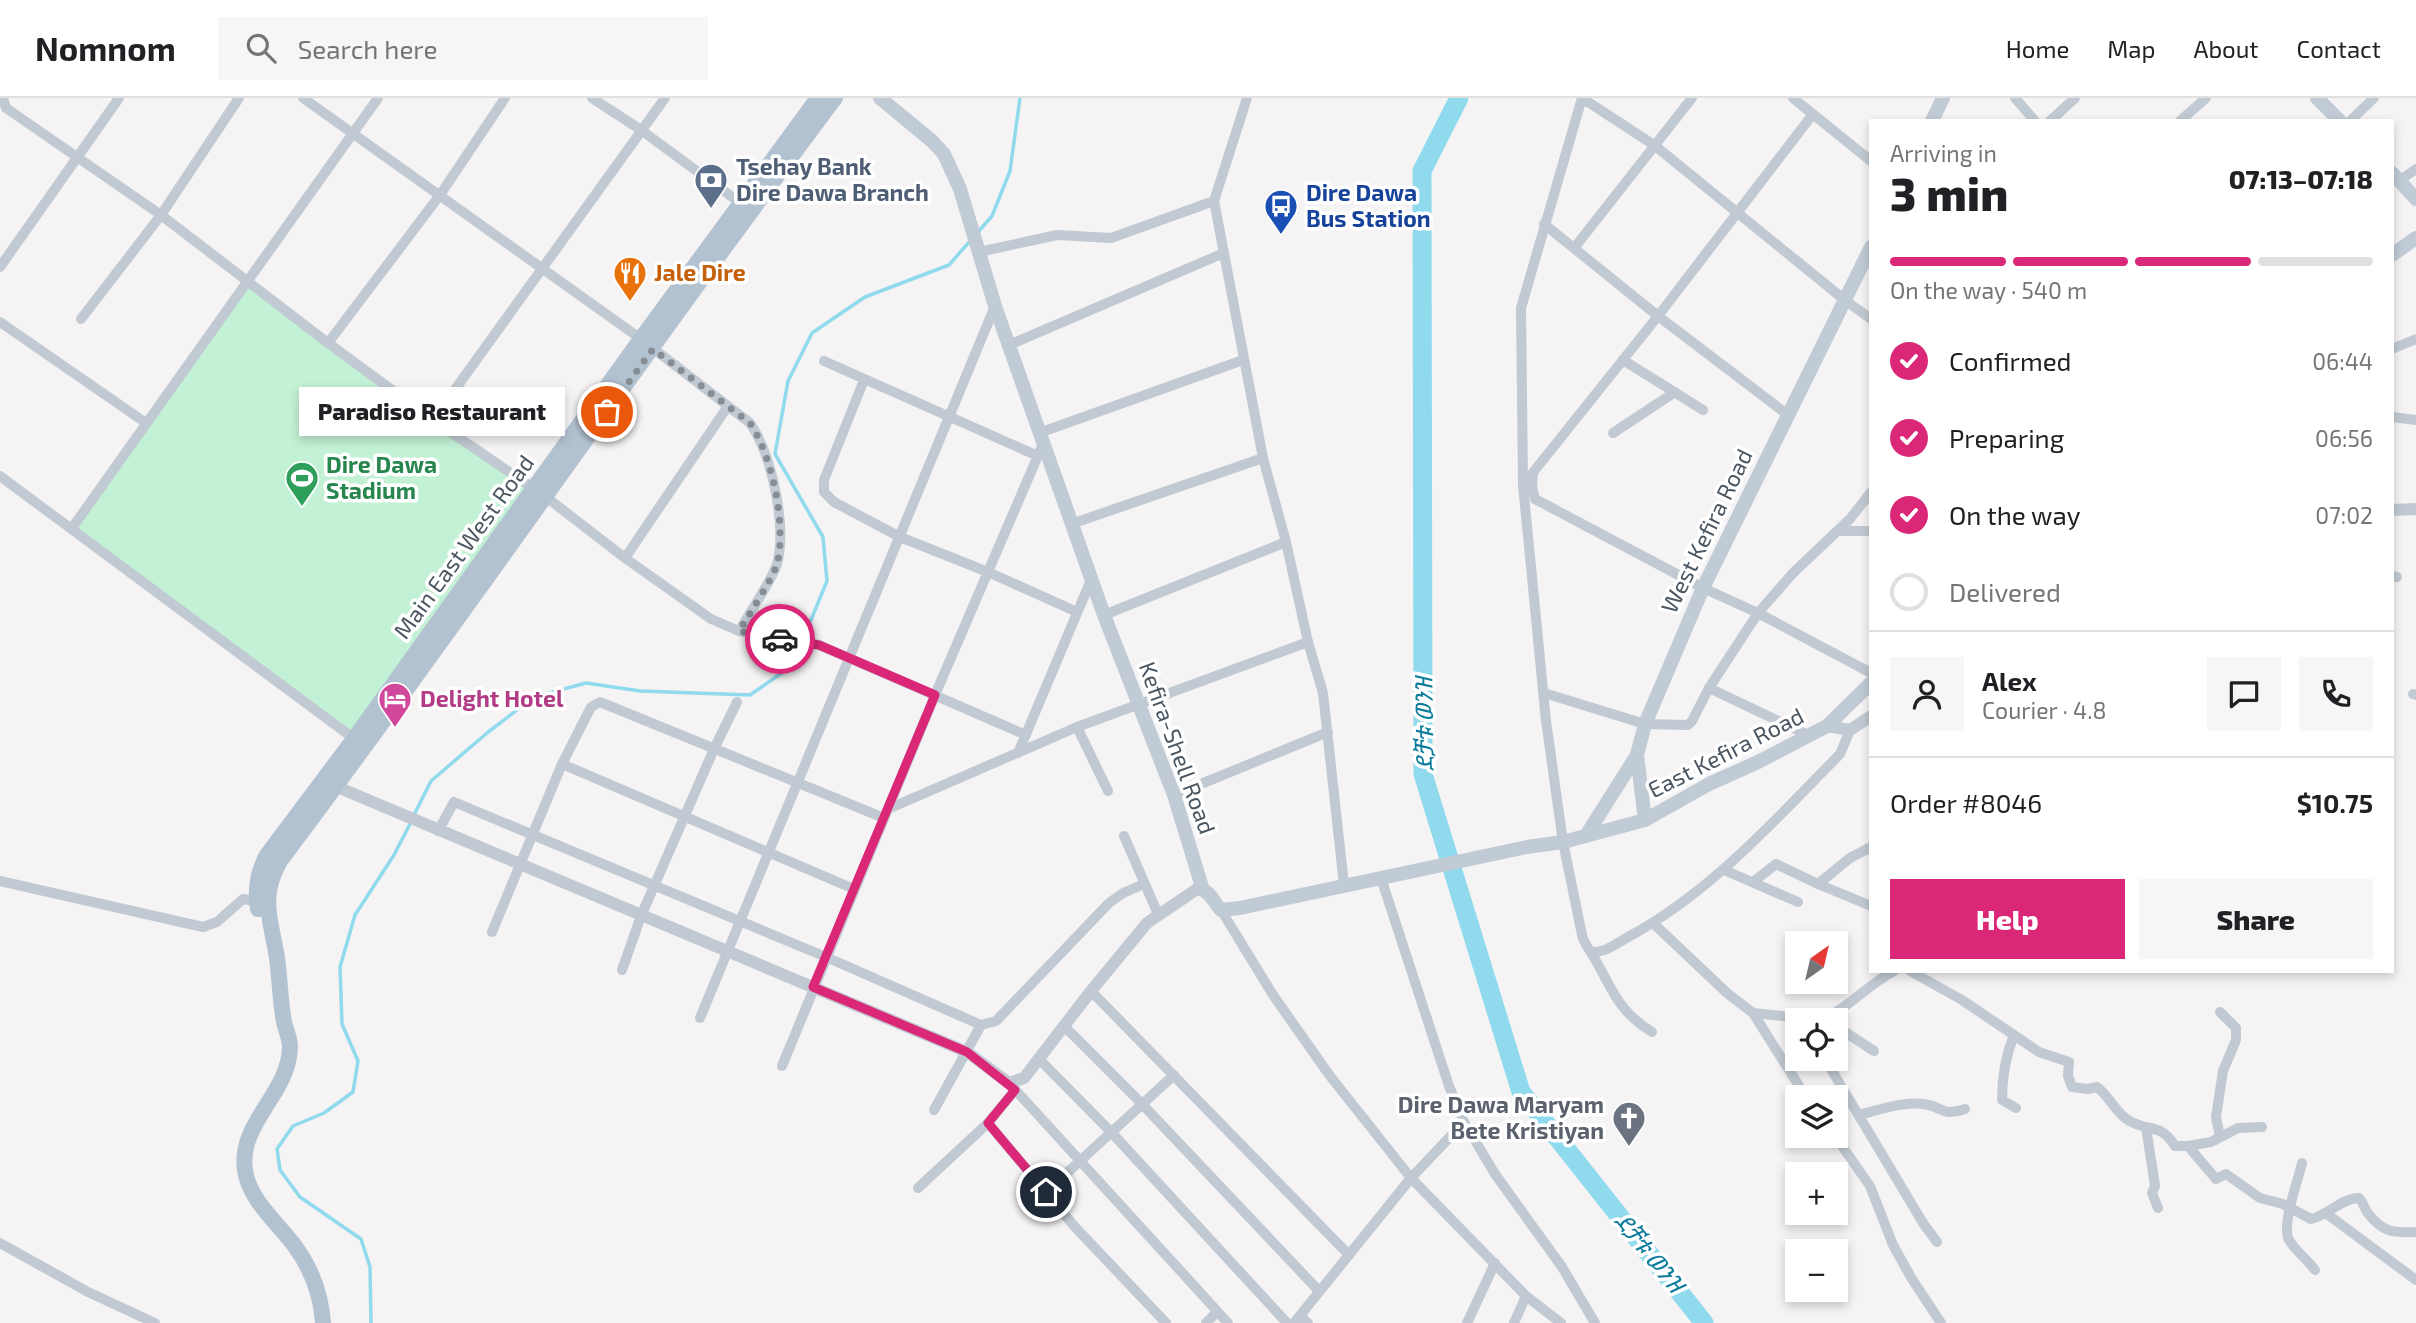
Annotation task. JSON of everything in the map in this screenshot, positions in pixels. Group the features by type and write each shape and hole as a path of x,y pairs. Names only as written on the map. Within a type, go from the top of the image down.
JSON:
{"main road":[{"name":"Main East West Road","path":"323,1323 317,1283 295,1246 253,1193 245,1170 247,1145 253,1128 278,1091 289,1058 290,1045 284,1022 279,971 261,928 262,902 257,885 262,864 360,743 746,207 818,98"},
{"name":"Main East West Road","path":"746,207 835,98"},
{"name":"Kefira-Shell Road","path":"880,98 921,129 944,154 960,189 1040,444 1174,795 1203,890 1210,894 1221,910"},
{"path":"1933,119 1943,98"},
{"path":"2317,98 2338,119"},
{"path":"2396,177 2416,199"},
{"path":"2394,254 2416,238"},
{"name":"West Kefira Road","path":"1587,834 1637,755 1645,724 1703,587 1869,251"},
{"name":"East Kefira Road","path":"1587,834 1611,831 1644,820 1709,784 1810,736 1826,726 1869,685"},
{"path":"1637,755 1644,820"},
{"path":"1221,910 1527,847 1563,842 1587,834"}],"street":[{"path":"3,98 6,108 161,215 328,343 433,420 540,493 711,620 739,631 819,645 1026,735"},
{"path":"0,267 119,98"},
{"path":"81,320 161,215 239,98"},
{"path":"303,98 647,344 750,423 761,439 773,473 778,518 776,565 739,631"},
{"path":"72,528 378,98"},
{"path":"328,343 440,195 505,98"},
{"path":"592,98 746,207"},
{"path":"433,420 665,98"},
{"path":"1247,98 1214,201 1263,458 1323,693 1344,885"},
{"path":"1652,1032 1621,1007 1606,984 1582,935 1563,842 1544,693 1523,485 1521,308 1582,98 1654,145 1869,318"},
{"path":"1575,247 1692,98"},
{"path":"1793,98 1869,159"},
{"path":"2015,98 2033,119"},
{"path":"2052,119 2075,98"},
{"path":"2182,119 2206,98"},
{"path":"2352,119 2374,98"},
{"path":"1523,485 1658,316 1813,114"},
{"path":"2396,177 2416,169"},
{"path":"978,248 1057,236 1111,238 1214,201"},
{"path":"1544,224 1658,316 1788,415"},
{"path":"1009,345 1224,253"},
{"path":"700,1018 995,306"},
{"path":"0,322 146,423"},
{"path":"2394,348 2416,339"},
{"path":"824,361 950,416 1040,444 1243,360"},
{"path":"1623,360 1703,410"},
{"path":"864,380 824,480 824,492 834,502 900,537 988,572 1077,612"},
{"path":"1613,433 1675,392"},
{"path":"625,558 728,406"},
{"path":"2394,417 2416,420"},
{"path":"782,1066 1040,444"},
{"path":"1071,524 1263,458"},
{"path":"1533,474 1535,499 1703,587 1758,612 1869,672"},
{"path":"0,476 360,743"},
{"path":"1544,693 1645,724 1688,724 1758,612 1793,573 1850,519 1869,495"},
{"path":"2394,510 2416,509"},
{"path":"1838,531 1869,531"},
{"path":"1104,615 1286,542"},
{"path":"1018,753 1091,580"},
{"path":"492,932 562,764 591,707 600,702 798,783 886,814 1077,727 1308,642"},
{"path":"1709,688 1810,736"},
{"path":"622,970 641,916 737,702"},
{"path":"1591,952 1604,951 1653,923 1724,870 1840,754 1850,730 1869,717"},
{"path":"1826,726 1850,730"},
{"path":"1077,727 1108,791"},
{"path":"1174,795 1328,732"},
{"path":"562,764 854,889"},
{"path":"329,784 967,1052 1012,1087 1228,1323"},
{"path":"438,831 454,802 826,957 981,1025 996,1021 1109,903 1123,893 1144,884"},
{"path":"1124,836 1158,914"},
{"path":"1818,884 1850,858 1869,848"},
{"path":"1753,882 1776,864 1869,905"},
{"path":"1724,870 1798,902"},
{"path":"1381,878 1449,1086 1464,1122 1495,1174 1562,1266 1595,1323"},
{"path":"0,881 203,927 217,922 243,900 262,902"},
{"path":"918,1188 988,1123 1012,1087 1024,1078 1137,934 1158,914 1197,889 1203,890"},
{"path":"1221,910 1273,995 1330,1076 1411,1178 1526,1296 1561,1323"},
{"path":"1653,923 1727,993 1753,1013 1798,1085"},
{"path":"1842,1008 1891,973"},
{"path":"1914,973 1949,992 2039,1052 2069,1062 2068,1076 2072,1087 2097,1087 2125,1119 2162,1131 2175,1146 2211,1142 2238,1128 2262,1128"},
{"path":"1091,991 1349,1255"},
{"path":"2220,1012 2236,1028 2237,1033 2223,1071 2216,1117 2220,1136"},
{"path":"1753,1013 1785,1017"},
{"path":"934,1110 981,1025"},
{"path":"1064,1026 1142,1104 1319,1291"},
{"path":"1848,1034 1874,1051"},
{"path":"2014,1035 2002,1072 2002,1100 2016,1108"},
{"path":"1039,1059 1112,1133 1287,1323"},
{"path":"1832,1071 1923,1223 1937,1241"},
{"path":"1046,1192 1174,1075"},
{"path":"1859,1115 1901,1105 1926,1105 1947,1114 1965,1109"},
{"path":"1301,1321 1319,1291 1411,1178 1464,1122"},
{"path":"988,1123 1075,1227 1166,1323"},
{"path":"2146,1127 2155,1186 2152,1193 2158,1208"},
{"path":"2188,1146 2216,1179 2226,1174 2260,1198 2283,1203 2311,1219 2327,1214 2349,1199 2359,1198 2367,1212 2388,1231 2398,1234 2416,1232"},
{"path":"1843,1148 1870,1186 1893,1245 1941,1323"},
{"path":"2302,1163 2290,1208 2287,1235 2315,1270"},
{"path":"2327,1214 2416,1280"},
{"path":"0,1243 88,1292 155,1323"},
{"path":"1467,1323 1495,1263"},
{"path":"1514,1323 1526,1296"},
{"path":"1206,1323 1217,1312"}],"green space":[{"name":"Dire Dawa Stadium","path":"247,281 533,489 354,739 72,528"}],"waterway":[{"name":"Kefira-Shell Road","path":"978,232 992,216 1010,171 1020,98"},
{"name":"ደቻቱ ወንዝ","path":"1459,98 1422,171 1423,774 1521,1092 1704,1323"},
{"name":"Kefira-Shell Road","path":"414,815 431,781 534,697 586,683 640,691 750,695 792,666 827,581 823,537 775,454 788,381 812,333 865,297 949,265 970,241"},
{"name":"Kefira-Shell Road","path":"371,1323 370,1267 361,1239 300,1197 280,1170 277,1149 293,1126 324,1113 353,1092 358,1061 342,1024 340,967 355,915 394,855 411,822"}],"way so far":[{"path":"607,412 653,349 750,423 761,439 773,473 778,547 776,565 739,631 780,639"}],"place":[{"name":"Tsehay Bank Dire Dawa Branch","path":"711,210"},
{"name":"Dire Dawa Bus Station","path":"1281,236"},
{"name":"Jale Dire","path":"630,303"},
{"name":"Paradiso Restaurant","path":"607,412"},
{"name":"Dire Dawa Stadium","path":"302,508"},
{"name":"Delight Hotel","path":"395,729"},
{"name":"Dire Dawa Maryam Bete Kristiyan","path":"1629,1148"}],"route":[{"path":"780,639 833,650 935,695 813,987 967,1052 1009,1083 1015,1090 988,1123 1046,1192"}]}
